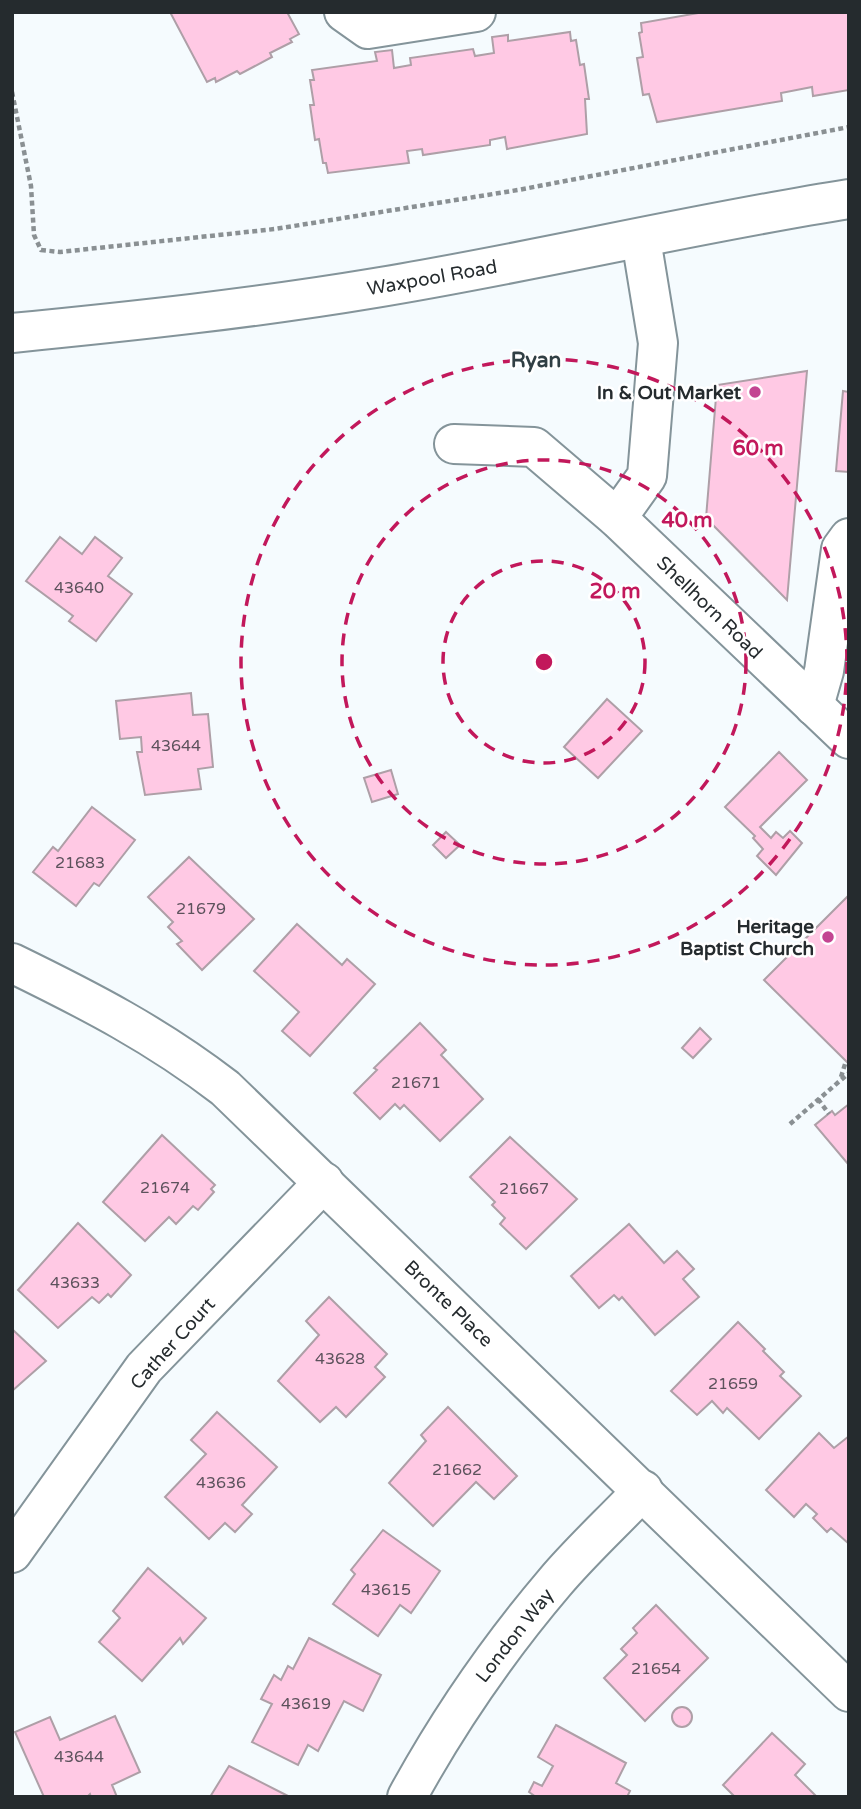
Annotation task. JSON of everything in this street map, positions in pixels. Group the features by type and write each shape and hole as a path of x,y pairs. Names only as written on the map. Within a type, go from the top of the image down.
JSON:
{"street":[{"path":"344,12 368,29 476,12"},
{"name":"Waxpool Road","path":"12,333 177,317 374,288 641,239 758,213 849,199"},
{"path":"617,518 647,476 658,342 641,239"},
{"name":"Shellhorn Road","path":"454,444 534,447 617,518 849,739"},
{"path":"814,706 824,671 841,549 849,538"},
{"name":"Bronte Place","path":"12,963 114,1013 172,1047 225,1088 849,1692"},
{"name":"Cather Court","path":"12,1553 144,1368 324,1182"},
{"name":"London Way","path":"407,1797 435,1744 488,1665 556,1581 643,1490"}],"path":[{"path":"12,92 31,187 34,235 41,250 60,252 289,227 556,183 849,127"},
{"path":"841,1079 846,1061"},
{"path":"790,1124 849,1073"},
{"path":"818,1100 829,1114"}],"building":[{"path":"170,12 287,12 299,34 290,39 292,42 270,53 272,57 240,74 237,71 216,82 215,78 207,82"},
{"path":"704,12 849,12 849,90 813,96 812,87 781,93 782,101 657,122 649,94 643,95 637,58 643,57 639,33 642,32 641,23"},
{"path":"570,32 571,41 576,40 580,65 584,64 589,99 585,99 587,134 507,149 505,137 490,140 490,145 423,155 422,149 407,151 409,163 328,173 326,163 323,163 319,139 315,140 310,105 314,105 310,80 314,80 312,70 377,61 375,52 392,50 394,68 411,65 410,58 473,49 475,56 494,53 492,37 508,35 508,41"},
{"path":"807,371 787,600 706,518 717,385"},
{"path":"843,391 849,392 849,472 836,471"},
{"path":"60,537 82,554 95,537 122,558 108,576 132,594 96,641 69,621 73,616 26,581"},
{"path":"191,693 193,715 208,714 213,767 198,769 201,789 145,795 137,752 142,752 141,737 120,739 116,701"},
{"path":"607,699 642,731 598,778 564,747"},
{"path":"779,752 807,780 760,827 771,838 776,832 783,838 790,831 802,843 776,875 757,856 763,849 753,838 755,836 725,807"},
{"path":"391,770 398,794 372,802 364,778"},
{"path":"92,807 135,840 99,886 94,883 76,906 33,872 53,847 58,851"},
{"path":"446,832 460,845 446,858 433,845"},
{"path":"189,857 254,919 202,970 177,944 182,941 168,927 173,922 148,897"},
{"name":"Heritage Baptist Church","path":"849,895 849,1064 764,980"},
{"path":"297,924 342,965 347,959 375,984 310,1056 282,1031 299,1012 254,971"},
{"path":"420,1023 446,1050 441,1055 483,1099 440,1141 404,1105 400,1109 395,1104 380,1119 354,1093 377,1070 374,1068"},
{"path":"700,1028 711,1039 693,1058 682,1048"},
{"path":"849,1104 848,1164 815,1125 832,1111 835,1115"},
{"path":"162,1135 215,1185 211,1189 214,1192 198,1210 193,1206 176,1224 169,1217 145,1241 103,1202"},
{"path":"510,1137 577,1199 526,1249 500,1224 505,1218 492,1205 495,1202 470,1177"},
{"path":"78,1223 131,1275 111,1297 108,1294 99,1303 92,1297 58,1328 18,1290"},
{"path":"629,1224 664,1263 677,1251 694,1269 683,1279 699,1297 655,1335 622,1297 619,1300 614,1295 599,1308 571,1276"},
{"path":"329,1297 387,1354 375,1367 385,1377 346,1417 336,1407 320,1422 278,1381 319,1335 306,1321"},
{"path":"738,1322 765,1349 763,1351 784,1372 780,1376 801,1396 759,1439 727,1408 723,1413 712,1401 697,1415 671,1391"},
{"path":"12,1329 46,1361 12,1391"},
{"path":"448,1407 517,1476 494,1499 476,1482 433,1526 389,1483 426,1441 421,1435"},
{"path":"217,1412 277,1467 242,1505 252,1514 235,1532 225,1523 209,1539 165,1497 206,1454 191,1440"},
{"path":"819,1433 834,1448 849,1436 848,1543 831,1528 827,1532 813,1518 817,1514 806,1504 794,1517 766,1490"},
{"path":"383,1530 440,1571 411,1613 400,1605 378,1636 333,1604 355,1574 351,1570"},
{"path":"148,1568 206,1618 183,1644 180,1638 142,1681 99,1642 120,1618 113,1611"},
{"path":"656,1605 708,1658 645,1721 604,1678 627,1655 621,1649 637,1633 633,1628"},
{"path":"309,1638 381,1675 363,1711 344,1701 318,1751 308,1745 298,1765 252,1742 272,1704 261,1699 274,1675 281,1680 288,1666 293,1669"},
{"path":"682,1707 689,1710 692,1717 689,1724 682,1727 675,1724 672,1717 675,1710"},
{"path":"115,1716 140,1772 112,1785 117,1797 91,1797 90,1794 87,1797 44,1797 15,1732 50,1717 60,1740"},
{"path":"556,1725 626,1763 616,1783 630,1791 627,1797 536,1797 529,1792 534,1782 542,1786 553,1766 538,1757"},
{"path":"772,1733 805,1764 795,1775 817,1797 735,1797 723,1785"},
{"path":"229,1766 290,1797 210,1797"}],"place":[{"name":"In & Out Market","path":"755,392"},
{"name":"Heritage Baptist Church","path":"828,937"}],"district":[{"name":"Ryan","path":"536,360"}]}
